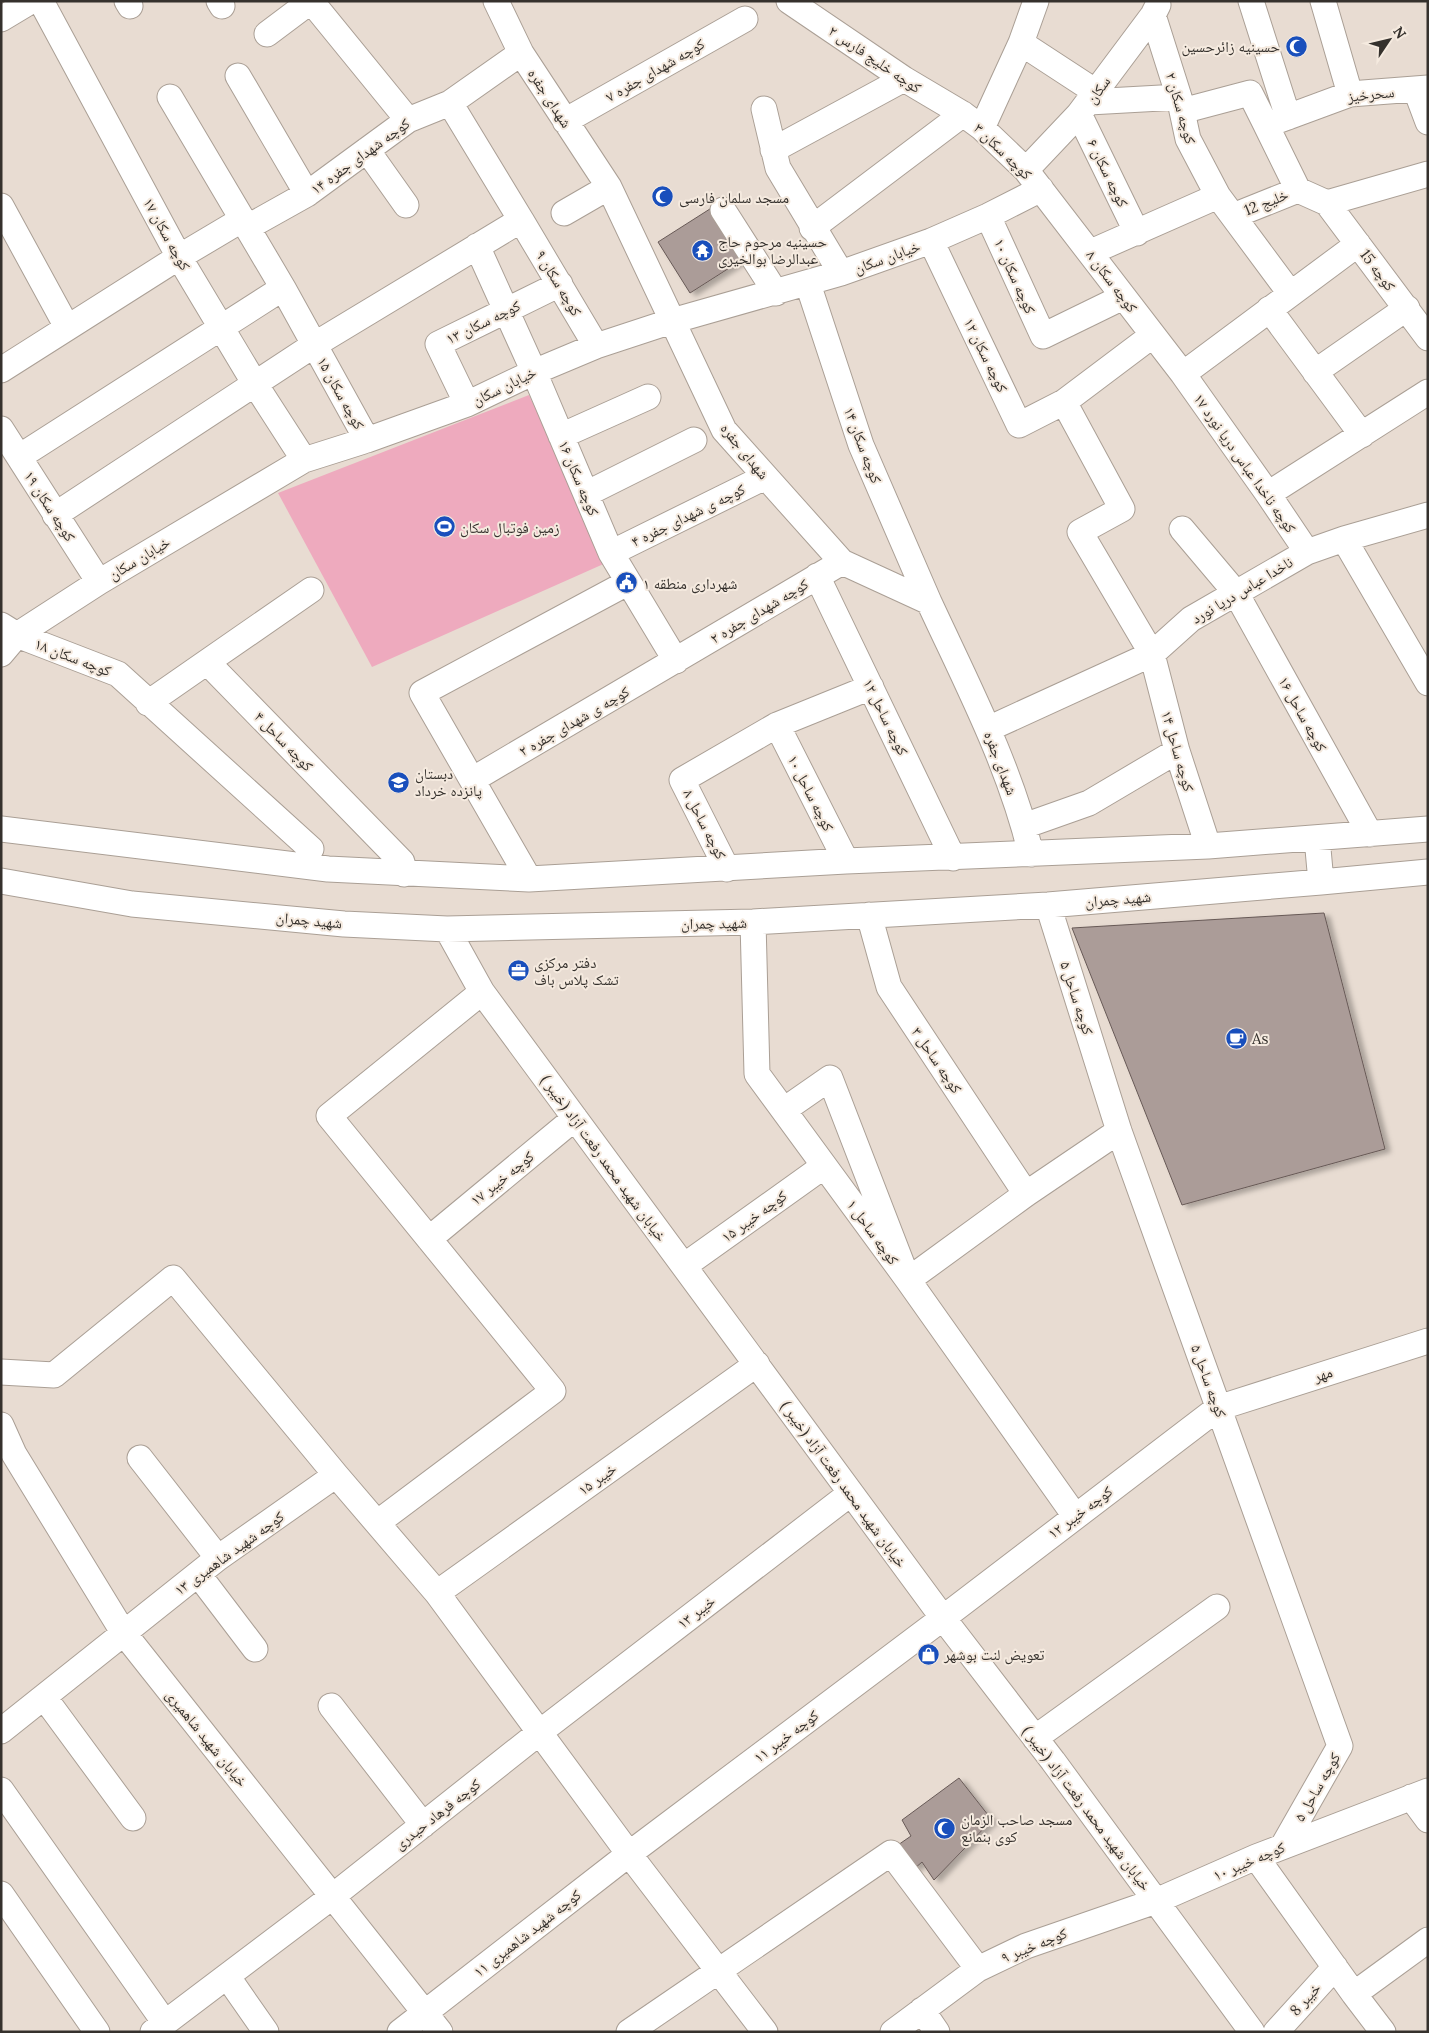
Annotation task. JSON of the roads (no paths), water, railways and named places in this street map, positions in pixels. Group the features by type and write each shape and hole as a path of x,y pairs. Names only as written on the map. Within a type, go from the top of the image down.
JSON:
{"street":[{"path":"1,19 31,1"},
{"name":"کوچه سکان ۱۷","path":"41,1 179,257 255,384 304,460"},
{"path":"267,34 311,1 408,120"},
{"name":"شهدای جفره","path":"496,1 521,53 609,187 724,430 764,477 842,562 929,602 988,729 1024,826 1031,854"},
{"name":"کوچه خلیج فارس ۲","path":"789,1 904,79 972,121"},
{"path":"812,228 972,121 1022,43 1036,1"},
{"path":"1251,1 1277,121 1298,190"},
{"path":"1323,1 1350,94"},
{"name":"سکان","path":"1026,170 1088,103 1156,8"},
{"name":"کوچه سکان ۲","path":"1156,8 1188,138 1218,196 1290,293"},
{"name":"کوچه شهدای جفره ۷","path":"565,121 745,19"},
{"path":"1022,43 1088,103 1180,104 1250,93 1277,121"},
{"name":"کوچه شهدای جفره ۱۴","path":"1,370 179,257 307,194 408,120 450,103 521,53"},
{"path":"238,76 307,194"},
{"path":"773,150 904,79"},
{"path":"1422,89 1428,122"},
{"name":"سحرخیز","path":"1277,121 1350,94 1422,89"},
{"name":"کوچه سکان ۱۵","path":"170,97 283,288 367,440"},
{"name":"کوچه سکان ۹","path":"450,103 596,346"},
{"name":"کوچه سکان ۶","path":"1088,103 1137,233"},
{"path":"764,109 778,168 812,228 841,273"},
{"name":"کوچه سکان ۳","path":"972,121 1026,170 1042,189"},
{"path":"367,150 406,205"},
{"path":"1327,203 1428,174"},
{"path":"564,213 609,187"},
{"name":"خیابان سکان","path":"1,654 9,630 99,582 304,460 367,440 467,404 534,372 596,346 672,321 808,284 931,241 988,216 1042,189"},
{"name":"کوچه سکان ۸","path":"1042,189 1183,374"},
{"name":"خلیج 12","path":"1233,216 1298,190 1327,203"},
{"path":"1091,252 1218,196"},
{"name":"کوچه 15","path":"1327,203 1428,338"},
{"path":"1,206 68,327"},
{"path":"723,210 776,293"},
{"name":"کوچه سکان ۱۰","path":"988,216 1042,336 1124,297"},
{"path":"55,515 314,345 521,220"},
{"name":"کوچه سکان ۱۲","path":"931,241 1019,424 1064,402"},
{"path":"1183,374 1358,244"},
{"name":"کوچه سکان ۱۶","path":"477,246 534,372 610,553 676,661"},
{"name":"کوچه سکان ۱۳","path":"467,404 438,344 560,284"},
{"name":"کوچه سکان ۱۴","path":"808,284 861,445 929,602"},
{"path":"19,457 283,288"},
{"path":"1315,372 1407,308"},
{"path":"1269,309 1362,435"},
{"path":"1064,402 1153,335"},
{"name":"کوچه ناخدا عباس دریا نورد ۱۷","path":"1183,374 1307,552"},
{"path":"1268,494 1428,392"},
{"path":"561,436 648,396"},
{"name":"کوچه ساحل ۱۴","path":"1064,402 1122,509 1080,532 1152,654 1177,752 1208,846"},
{"name":"کوچه سکان ۱۹","path":"1,428 99,582"},
{"path":"586,494 694,440"},
{"name":"کوچه ی شهدای جفره ۴","path":"610,553 764,477"},
{"name":"ناخدا عباس دریا نورد","path":"988,729 1152,654 1191,619 1307,552 1344,539 1428,515"},
{"path":"1182,529 1236,593"},
{"path":"1344,539 1425,678"},
{"name":"کوچه شهدای جفره ۲","path":"676,661 842,562"},
{"name":"کوچه ساحل ۱۲","path":"818,576 953,858"},
{"path":"529,879 422,693 627,583"},
{"path":"148,703 312,590"},
{"name":"کوچه ساحل ۱۶","path":"1236,593 1370,834"},
{"name":"کوچه سکان ۱۸","path":"9,630 118,674 311,849"},
{"name":"کوچه ی شهدای جفره ۲","path":"472,780 676,661"},
{"name":"کوچه ساحل ۴","path":"207,662 402,862 404,874"},
{"path":"776,725 871,686"},
{"name":"کوچه ساحل ۸","path":"727,869 682,780 776,725"},
{"name":"کوچه ساحل ۱۰","path":"776,725 846,862"},
{"path":"1024,826 1089,803 1177,752"},
{"path":"1,829 328,870 529,879 846,862 1208,846 1428,829"},
{"path":"1317,838 1321,882"},
{"name":"شهید چمران","path":"1,881 132,904 344,924 447,929 753,922 1048,905 1428,872"},
{"name":"کوچه ساحل ۵","path":"1048,905 1120,1131 1340,1746 1284,1846"},
{"name":"کوچه ساحل ۳","path":"869,915 888,987 1026,1194"},
{"name":"کوچه ساحل ۱","path":"753,922 757,1074 908,1280 1075,1516"},
{"name":"( خیبر) خیابان شهید محمد رفعت آزاد","path":"447,929 482,992 943,1618 1035,1738 1252,2032"},
{"path":"377,1524 553,1392 329,1116 482,992"},
{"path":"784,1110 830,1078 908,1280 1026,1194 1120,1131"},
{"name":"کوچه خیبر ۱۷","path":"429,1238 575,1118"},
{"name":"کوچه خیبر ۱۵","path":"684,1266 824,1166"},
{"path":"1,1372 54,1375 174,1278 336,1475 437,1594 629,1854 765,2032"},
{"name":"مهر","path":"1218,1408 1428,1341"},
{"name":"خیبر ۱۵","path":"437,1594 756,1364"},
{"name":"کوچه خیبر ۱۲","path":"943,1618 1218,1408"},
{"name":"خیابان شهید شاهمیری","path":"1,1426 14,1454 123,1632 433,2022"},
{"path":"140,1458 218,1558"},
{"name":"کوچه شهید شاهمیری ۱۳","path":"1,1731 218,1558 336,1475"},
{"name":"خیبر ۱۳","path":"540,1732 851,1493"},
{"path":"198,1574 255,1648"},
{"path":"1035,1738 1217,1607"},
{"name":"کوچه خیبر ۱۱","path":"629,1854 943,1618"},
{"path":"44,1697 133,1818"},
{"path":"331,1706 423,1825"},
{"name":"کوچه فرهاد حیدری","path":"159,2027 333,1896 540,1732"},
{"path":"1,1790 159,2027"},
{"path":"1419,1794 1428,1820"},
{"name":"کوچه خیبر ۱۰","path":"1156,1901 1256,1857 1419,1794"},
{"path":"629,2032 891,1853 978,1969"},
{"name":"کوچه شهید شاهمیری ۱۱","path":"400,2032 433,2022 629,1854"},
{"path":"1256,1857 1354,1994 1384,2032"},
{"path":"1,1894 97,2032"},
{"name":"کوچه خیبر ۹","path":"893,2032 978,1969 1026,1946 1156,1901"},
{"path":"1354,1994 1428,1940"},
{"name":"خیبر 8","path":"1276,2032 1335,1967"},
{"path":"227,1976 266,2032"},
{"path":"922,2010 937,2032"}],"place":[{"name":"حسینیه زائرحسین","path":"1296,46"},
{"name":"مسجد سلمان فارسی","path":"663,197"},
{"name":"حسینیه مرحوم حاج عبدالرضا بوالخیری","path":"702,250"},
{"name":"زمین فوتبال سکان","path":"444,527"},
{"name":"شهرداری منطقه ١","path":"627,583"},
{"name":"دبستان پانزده خرداد","path":"399,782"},
{"name":"دفتر مرکزی تشک پلاس باف","path":"518,971"},
{"name":"As","path":"1236,1038"},
{"name":"تعویض لنت بوشهر","path":"928,1654"},
{"name":"مسجد صاحب الزمان کوی بنمانع","path":"945,1828"}]}
